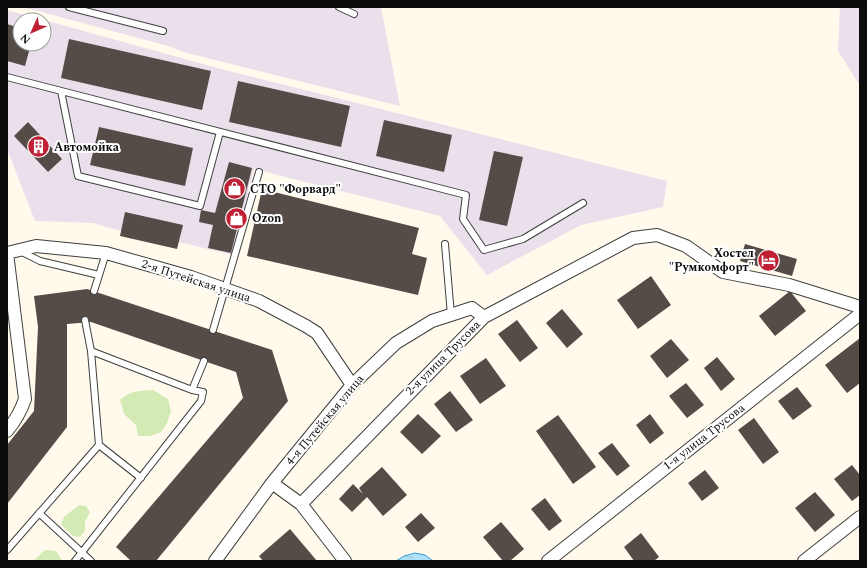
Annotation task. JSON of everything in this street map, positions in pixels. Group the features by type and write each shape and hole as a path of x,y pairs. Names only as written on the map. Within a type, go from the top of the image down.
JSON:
{"street":[{"name":"2-я улица Трусова","path":"301,504 484,317 633,238 657,234 686,246 723,272 789,285 860,307"},
{"name":"2-я Путейская улица","path":"11,252 36,246 106,253 191,277 259,301 317,333 352,385"},
{"path":"7,431 21,410 25,399 11,252"},
{"name":"4-я Путейская улица","path":"215,561 272,483 352,385 396,342 432,321 472,308 484,317"},
{"name":"1-я улица Трусова","path":"548,561 860,314"},
{"path":"272,483 301,504 345,561"},
{"path":"804,561 860,518"}],"lane":[{"path":"69,7 163,31"},
{"path":"339,7 354,14"},
{"path":"7,78 466,194 463,219 484,250 523,239 584,203"},
{"path":"61,91 78,176 200,206 220,132"},
{"path":"213,330 259,172"},
{"path":"445,244 451,315"},
{"path":"11,252 40,261 99,275"},
{"path":"94,291 106,253"},
{"path":"7,550 99,445 91,351 85,320"},
{"path":"74,561 82,553 201,400 202,392 192,390 91,351"},
{"path":"192,390 204,361"},
{"path":"99,445 141,478"},
{"path":"39,513 91,561"}],"shaded area":[{"path":"23,7 381,7 400,106 187,53 168,46 52,15 52,12 42,12"},
{"path":"840,7 860,7 860,86 838,51"},
{"path":"7,10 14,12 12,12 12,52 52,52 52,22 221,69 667,181 663,207 581,225 487,275 440,216 254,169 233,255 113,229 93,223 35,221 7,149"}],"green space":[{"path":"153,390 168,399 171,411 167,423 161,432 150,436 138,436 136,425 124,414 120,400 128,394 139,391"},
{"path":"79,505 86,506 90,512 85,522 85,531 80,537 73,536 61,524 64,517"},
{"path":"45,550 56,551 62,560 33,561"}],"water":[{"path":"415,553 425,555 433,561 396,561 404,556"}],"building":[{"path":"7,24 12,26 12,52 29,52 25,66 7,61"},
{"path":"69,39 211,71 202,110 61,78"},
{"path":"238,81 350,106 341,147 229,122"},
{"path":"384,120 452,135 444,172 376,156"},
{"name":"Автомойка","path":"28,122 62,159 48,172 14,136"},
{"path":"99,127 193,148 185,186 90,165"},
{"path":"494,151 523,157 507,226 479,220"},
{"name":"СТО \"Форвард\"","path":"229,162 252,168 231,253 208,248 213,225 199,222 201,210 215,213"},
{"path":"262,189 419,228 412,254 427,258 418,295 247,256"},
{"path":"125,212 183,225 177,249 120,236"},
{"name":"Хостел \"Румкомфорт\"","path":"745,244 797,259 792,276 740,261"},
{"path":"651,276 671,305 638,329 617,300"},
{"path":"87,289 272,350 288,401 156,561 131,561 116,547 243,398 236,372 91,322 67,324 67,427 7,504 7,445 34,411 38,327 34,296"},
{"path":"790,291 806,311 775,336 759,316"},
{"path":"562,309 583,334 567,348 546,323"},
{"path":"517,320 538,348 520,362 498,334"},
{"path":"860,338 860,383 847,393 825,365"},
{"path":"671,339 689,360 667,378 650,356"},
{"path":"717,357 735,379 721,391 704,368"},
{"path":"486,358 506,386 480,404 460,376"},
{"path":"686,383 704,405 687,418 669,396"},
{"path":"797,387 812,406 793,420 778,401"},
{"path":"450,391 473,420 456,432 434,404"},
{"path":"418,414 441,436 422,454 400,432"},
{"path":"650,414 664,433 650,444 636,425"},
{"path":"558,415 596,467 573,484 536,431"},
{"path":"754,418 779,452 763,464 738,430"},
{"path":"612,443 630,466 617,476 598,453"},
{"path":"852,465 860,475 860,495 852,501 834,479"},
{"path":"382,467 407,495 383,516 367,497 352,512 339,499 353,484 363,494 359,488"},
{"path":"705,470 719,488 702,501 688,483"},
{"path":"815,492 835,515 815,532 795,508"},
{"path":"545,498 562,521 549,531 531,509"},
{"path":"421,513 435,528 418,542 405,527"},
{"path":"501,522 524,549 510,561 503,561 483,537"},
{"path":"290,529 317,561 263,561 259,556"},
{"path":"641,533 659,557 654,561 634,561 624,547"}],"place":[{"name":"Автомойка","path":"38,147"},
{"name":"СТО \"Форвард\"","path":"234,189"},
{"name":"Ozon","path":"236,218"},
{"name":"Хостел \"Румкомфорт\"","path":"769,260"}]}
